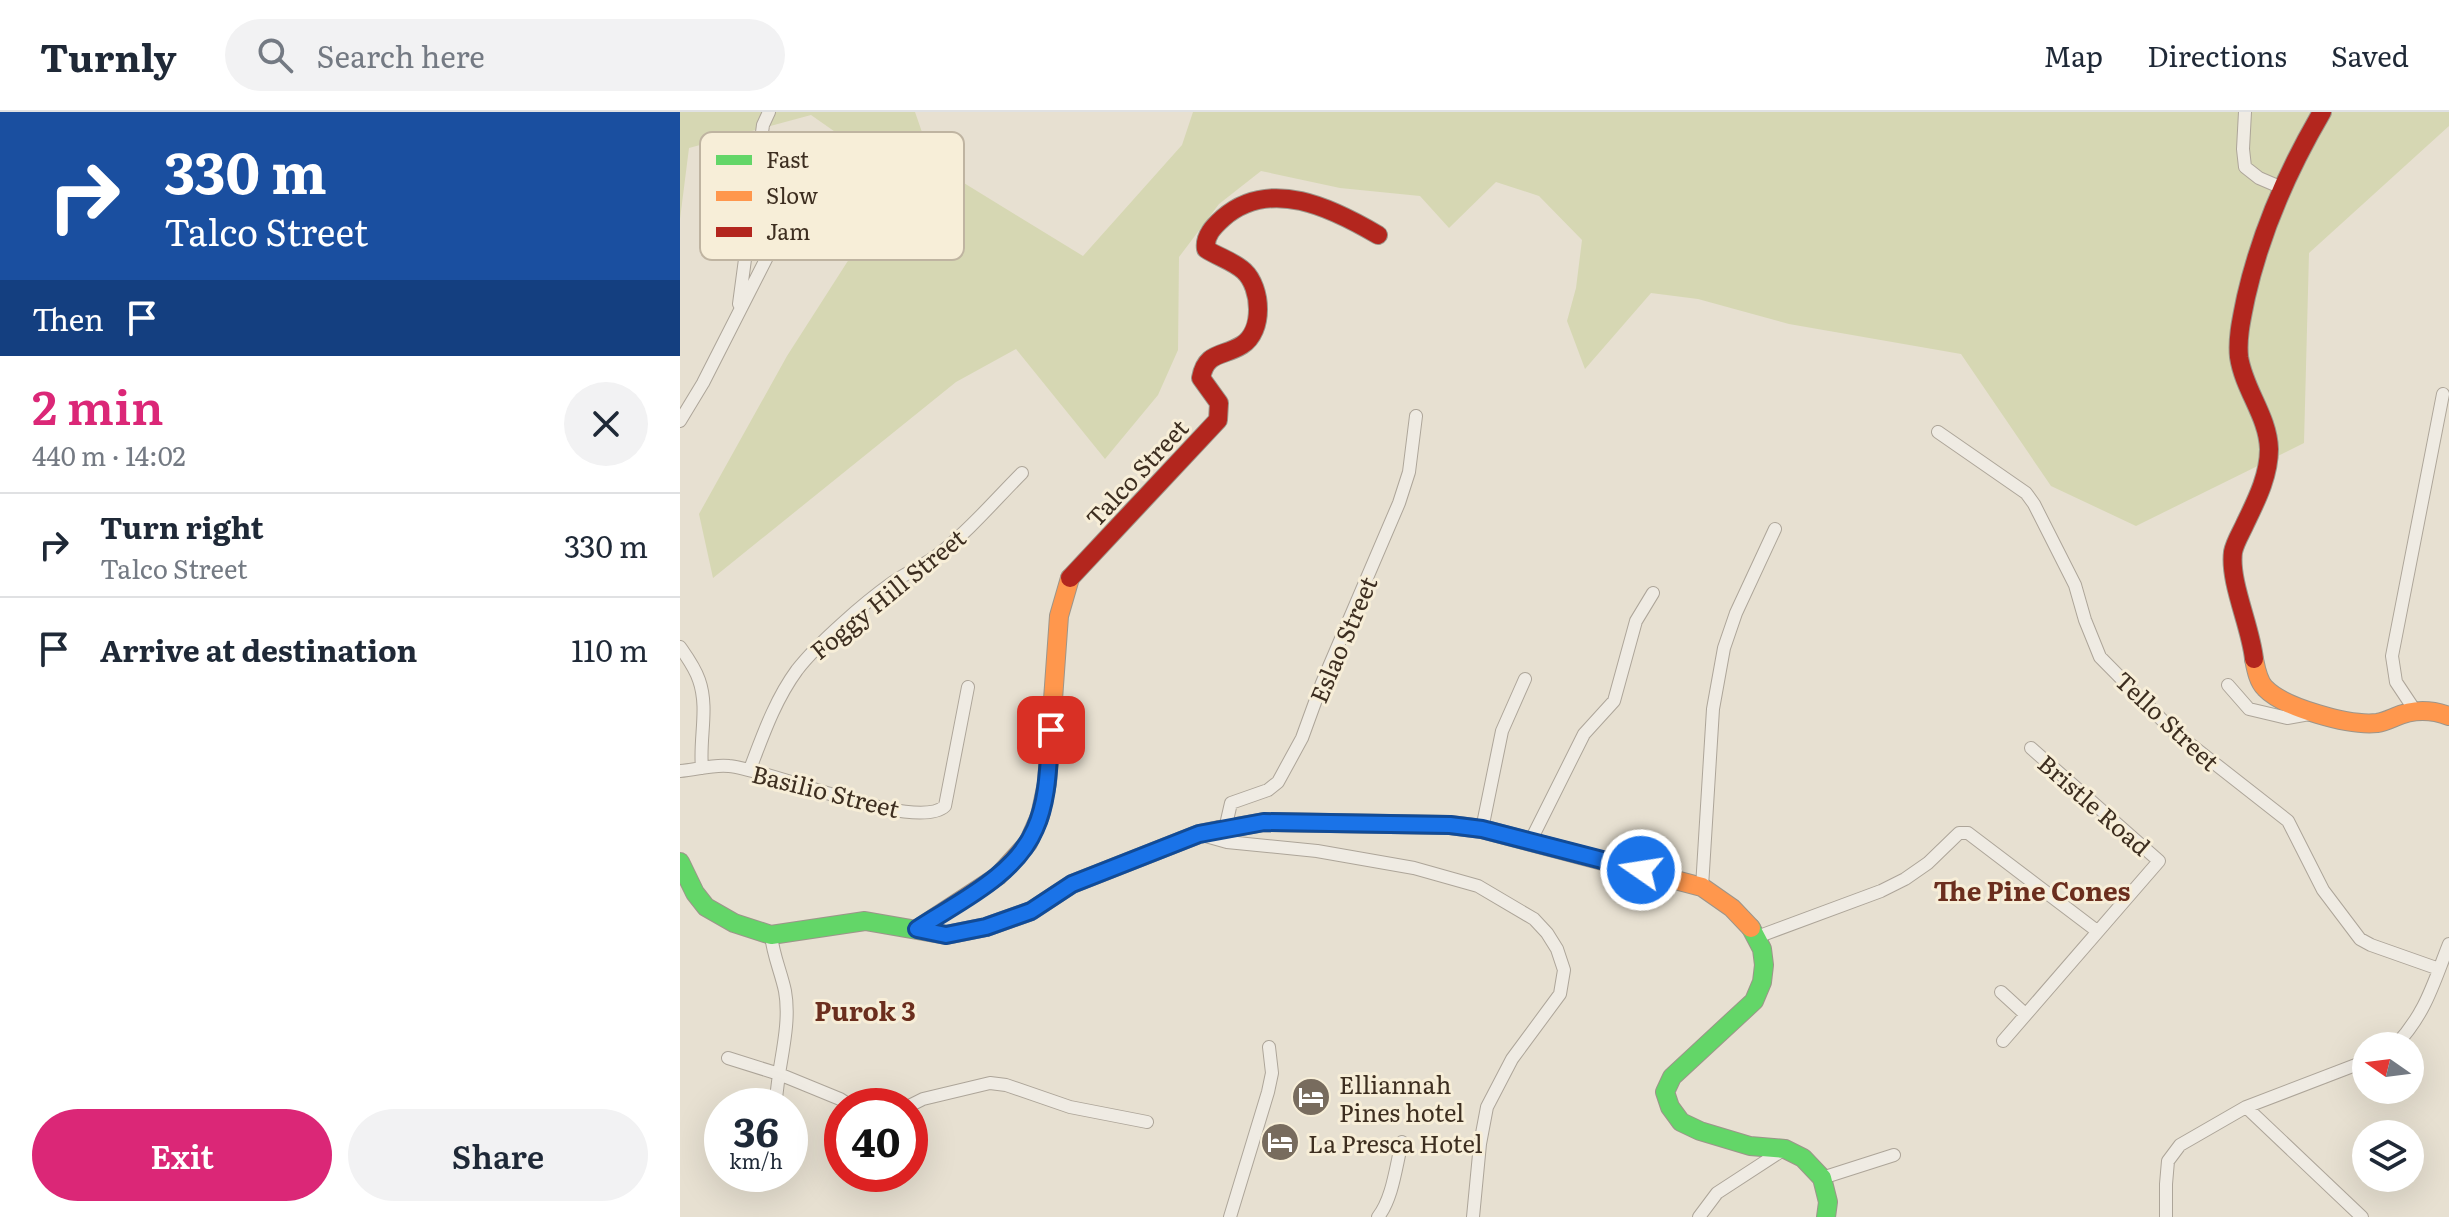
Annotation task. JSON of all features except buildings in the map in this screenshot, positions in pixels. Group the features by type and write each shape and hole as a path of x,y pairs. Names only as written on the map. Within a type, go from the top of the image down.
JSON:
{"street":[{"path":"762,132 769,112"},
{"path":"2245,112 2245,167 2259,178 2280,187"},
{"path":"2322,112 2280,187 2258,249 2240,326 2240,365 2269,436 2268,456 2258,494 2232,555 2256,669 2264,687 2279,699 2318,713 2367,724 2383,723 2414,709 2449,716"},
{"name":"Talco Street","path":"917,929 998,876 1028,843 1040,816 1047,783 1059,616 1068,580 1218,420 1220,404 1201,378 1202,367 1220,354 1246,344 1255,334 1258,318 1256,292 1250,278 1240,267 1206,249 1210,232 1237,207 1263,199 1282,198 1326,207 1378,235"},
{"path":"738,315 745,260"},
{"path":"680,421 703,383 766,260"},
{"path":"2414,709 2396,682 2392,656 2443,394"},
{"name":"Eslao Street","path":"1225,829 1231,803 1268,790 1278,782 1302,738 1322,683 1399,503 1409,472 1416,416"},
{"name":"Tello Street","path":"1938,432 2026,493 2075,585 2100,657 2172,730 2288,821 2323,890 2360,939 2439,969"},
{"name":"Foggy Hill Street","path":"750,769 774,709 799,667 872,599 949,547 1022,473"},
{"path":"1702,887 1713,709 1724,648 1736,613 1775,529"},
{"path":"1531,840 1584,734 1614,701 1636,621 1653,593"},
{"path":"680,647 699,680 703,696 702,768"},
{"path":"1482,829 1502,731 1525,679"},
{"path":"2228,685 2249,709 2287,718 2318,713"},
{"name":"Basilio Street","path":"680,771 721,765 750,769 866,805 907,811 938,811 945,806 968,687"},
{"name":"Bristle Road","path":"2031,748 2159,861 2097,931"},
{"path":"680,862 695,893 706,907 734,923 771,935 865,921 946,935 986,927 1031,911 1072,884 1199,834 1264,822 1434,825 1482,829 1702,887 1725,900 1743,918 1757,937 1766,968 1763,985 1754,1001 1672,1077 1665,1092 1670,1107 1681,1122 1691,1126 1750,1146 1785,1149 1803,1158 1822,1178 1828,1202 1826,1217"},
{"path":"1757,937 1881,891 1928,863 1959,833 1968,833 2097,931 2003,1041"},
{"path":"1199,834 1227,842 1317,851 1414,868 1468,883 1497,895 1534,919 1547,933 1557,949 1564,970 1560,994 1512,1059 1487,1107 1473,1217"},
{"path":"771,935 773,954 785,992 786,1030 777,1088"},
{"path":"2408,1032 2427,1003 2449,944"},
{"path":"2001,992 2025,1014"},
{"path":"1230,1217 1268,1092 1272,1073 1269,1047"},
{"path":"728,1058 824,1092"},
{"path":"2166,1217 2167,1171 2173,1152 2180,1145 2246,1107 2352,1066"},
{"path":"928,1098 990,1083 1006,1085 1070,1107 1147,1122"},
{"path":"2246,1107 2362,1217"},
{"path":"1378,1217 1383,1211 1402,1142"},
{"path":"1699,1217 1717,1193 1785,1149"},
{"path":"1822,1178 1894,1155"}],"green space":[{"path":"680,112 915,112 922,132 835,132 811,115 748,132 700,132 700,145 689,148 680,219"},
{"path":"1193,112 2449,112 2449,126 2309,253 2304,443 2136,526 2051,486 1961,354 1789,324 1698,299 1651,293 1585,369 1567,321 1576,288 1582,240 1539,196 1496,182 1449,228 1420,196 1340,188 1261,171 1219,204 1179,257 1178,350 1158,395 1105,459 1016,349 956,382 713,578 699,514 787,356 848,260 964,260 964,183 1083,256 1182,145"}],"traffic: fast":[{"path":"680,862 695,893 706,907 734,923 771,935 865,921 946,935 986,927 1031,911 1072,884 1199,834 1219,830"},
{"path":"1751,928 1762,949 1764,965 1762,982 1754,1001 1672,1077 1665,1092 1670,1107 1681,1122 1750,1146 1785,1149 1803,1158 1822,1178 1828,1202 1826,1217"}],"traffic: slow":[{"path":"917,929 998,876 1028,843 1040,816 1047,783 1059,616 1070,578"},
{"path":"2254,659 2265,688 2287,702 2318,714 2365,723 2382,722 2415,711 2449,716"},
{"path":"1219,830 1264,822 1450,825 1482,829 1702,887 1732,908 1751,928"}],"traffic: jam":[{"path":"2254,659 2234,577 2233,552 2261,488 2269,449 2265,425 2242,369 2239,334 2252,272 2268,225 2287,179 2322,112"},
{"path":"1070,578 1218,420 1219,403 1201,378 1203,369 1211,359 1235,349 1249,338 1254,330 1258,309 1254,288 1244,271 1206,249 1208,236 1216,224 1241,206 1281,198 1321,207 1378,235"}],"place":[{"name":"Elliannah Pines hotel","path":"1311,1097"},
{"name":"La Presca Hotel","path":"1280,1142"}],"district":[{"name":"The Pine Cones","path":"2032,889"},
{"name":"Purok 3","path":"865,1009"}],"route":[{"path":"1051,730 1044,800 1028,843 998,876 917,929 946,935 986,927 1031,911 1072,884 1199,834 1264,822 1450,825 1482,829 1641,870"}]}
